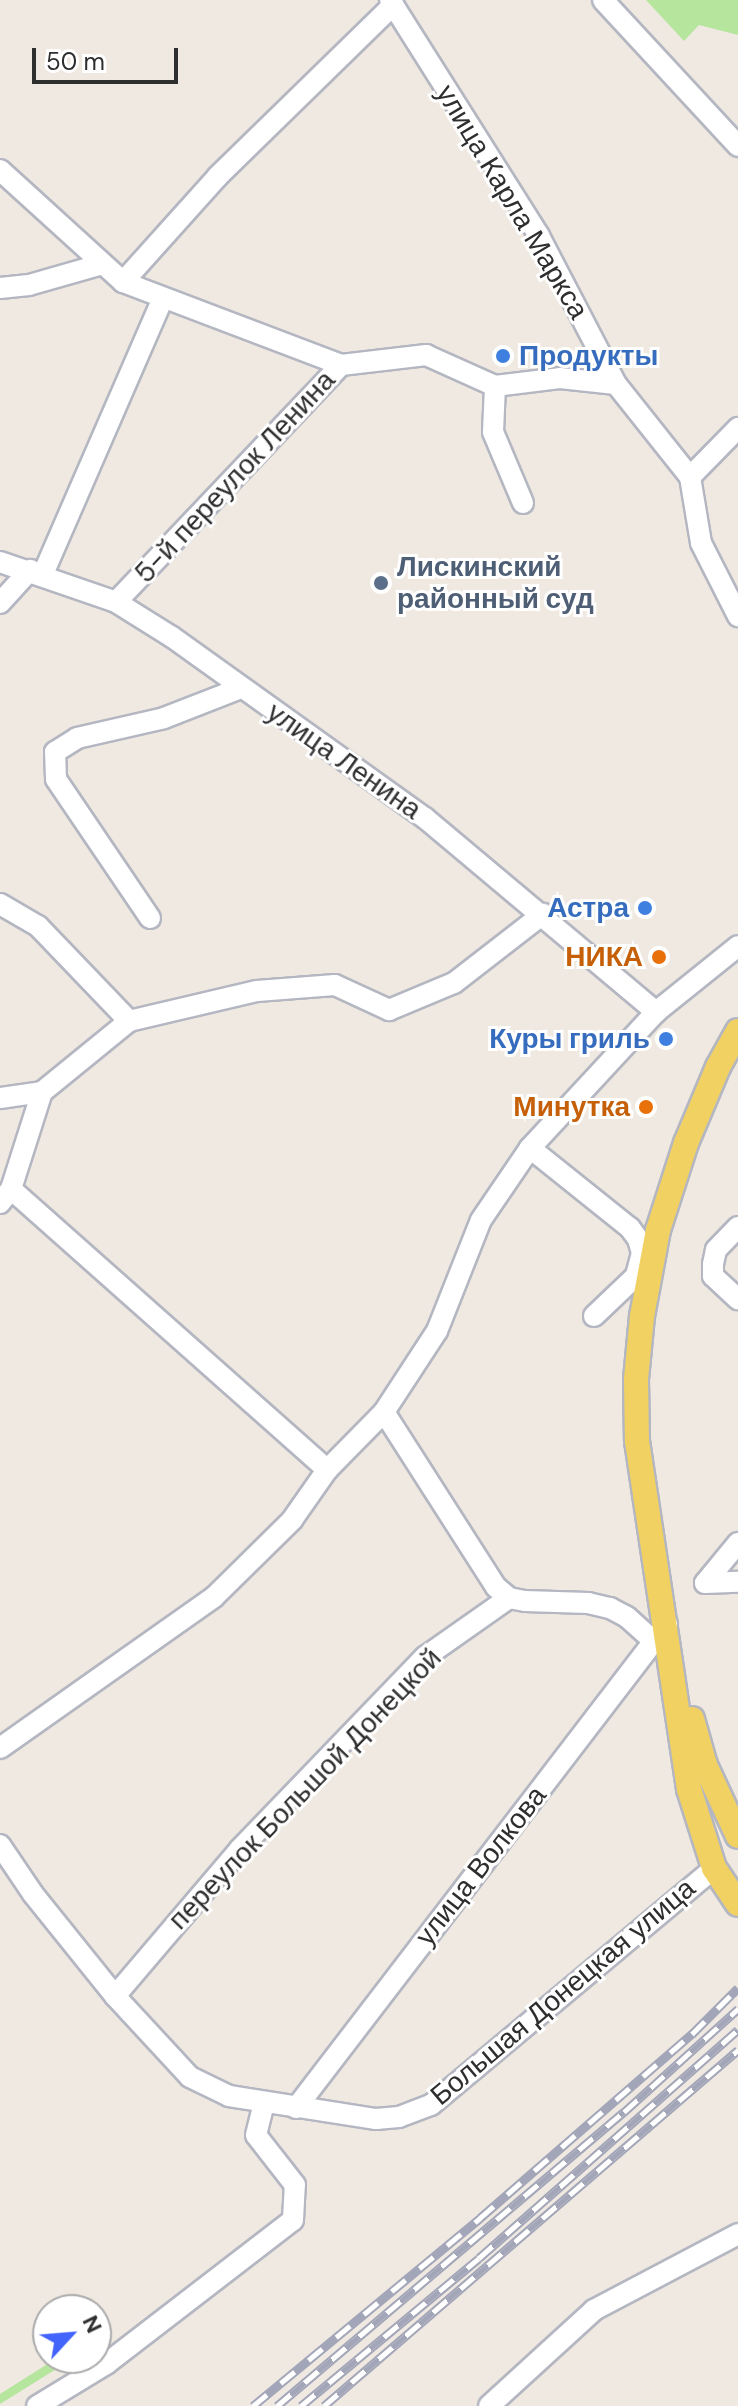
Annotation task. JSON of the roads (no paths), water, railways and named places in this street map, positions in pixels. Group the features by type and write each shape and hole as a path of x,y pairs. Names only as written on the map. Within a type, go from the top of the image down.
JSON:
{"main road":[{"path":"738,1031 718,1067 686,1143 658,1230 642,1316 636,1380 637,1441 661,1633 689,1789 714,1868 738,1904"},
{"path":"661,1633 705,1765 738,1836"}],"street":[{"path":"603,0 738,146"},
{"path":"123,282 218,176 391,2"},
{"name":"улица Карла Маркса","path":"391,2 539,236 616,384 690,477 701,543 738,616"},
{"path":"0,170 123,282 163,298 350,362 426,355 495,386 560,378 616,384"},
{"path":"0,288 29,285 102,264"},
{"path":"0,603 36,572 163,298"},
{"name":"5-й переулок Ленина","path":"116,602 350,362"},
{"path":"495,386 493,432 523,503"},
{"path":"690,477 738,428"},
{"name":"улица Ленина","path":"0,562 116,602 172,637 425,818 656,1012"},
{"path":"150,918 56,779 55,752 77,738 164,718 241,688"},
{"path":"0,904 38,926 129,1021"},
{"path":"0,1098 42,1092 129,1021 257,991 335,985 389,1010 454,983 543,914"},
{"path":"0,1748 214,1597 292,1520 327,1470 384,1412 437,1331 481,1220 530,1148 656,1012 738,946"},
{"path":"42,1092 5,1196 327,1470"},
{"path":"530,1148 630,1228 638,1239 642,1253 636,1276 594,1316"},
{"path":"738,1227 716,1250 713,1264 713,1276 738,1299"},
{"path":"384,1412 496,1587 509,1598 610,1608 661,1633"},
{"path":"738,1543 705,1583 738,1582"},
{"name":"переулок Большой Донецкой","path":"115,1996 240,1849 425,1657 509,1598"},
{"name":"улица Волкова","path":"296,2108 661,1633"},
{"name":"Большая Донецкая улица","path":"0,1845 33,1894 115,1996 190,2077 229,2096 376,2119 399,2117 431,2105 714,1868"},
{"path":"37,2406 106,2364 293,2220 295,2185 256,2135 264,2103"},
{"path":"489,2406 594,2310 738,2234"}],"railway":[{"path":"253,2406 480,2218 692,2034 738,1988"},
{"path":"277,2406 624,2112 738,2009"},
{"path":"301,2406 479,2258 738,2030"},
{"path":"324,2406 738,2050"}],"place":[{"name":"Продукты","path":"503,356"},
{"name":"Лискинский районный суд","path":"381,583"},
{"name":"Астра","path":"645,908"},
{"name":"НИКА","path":"659,957"},
{"name":"Куры гриль","path":"666,1039"},
{"name":"Минутка","path":"646,1107"}]}
